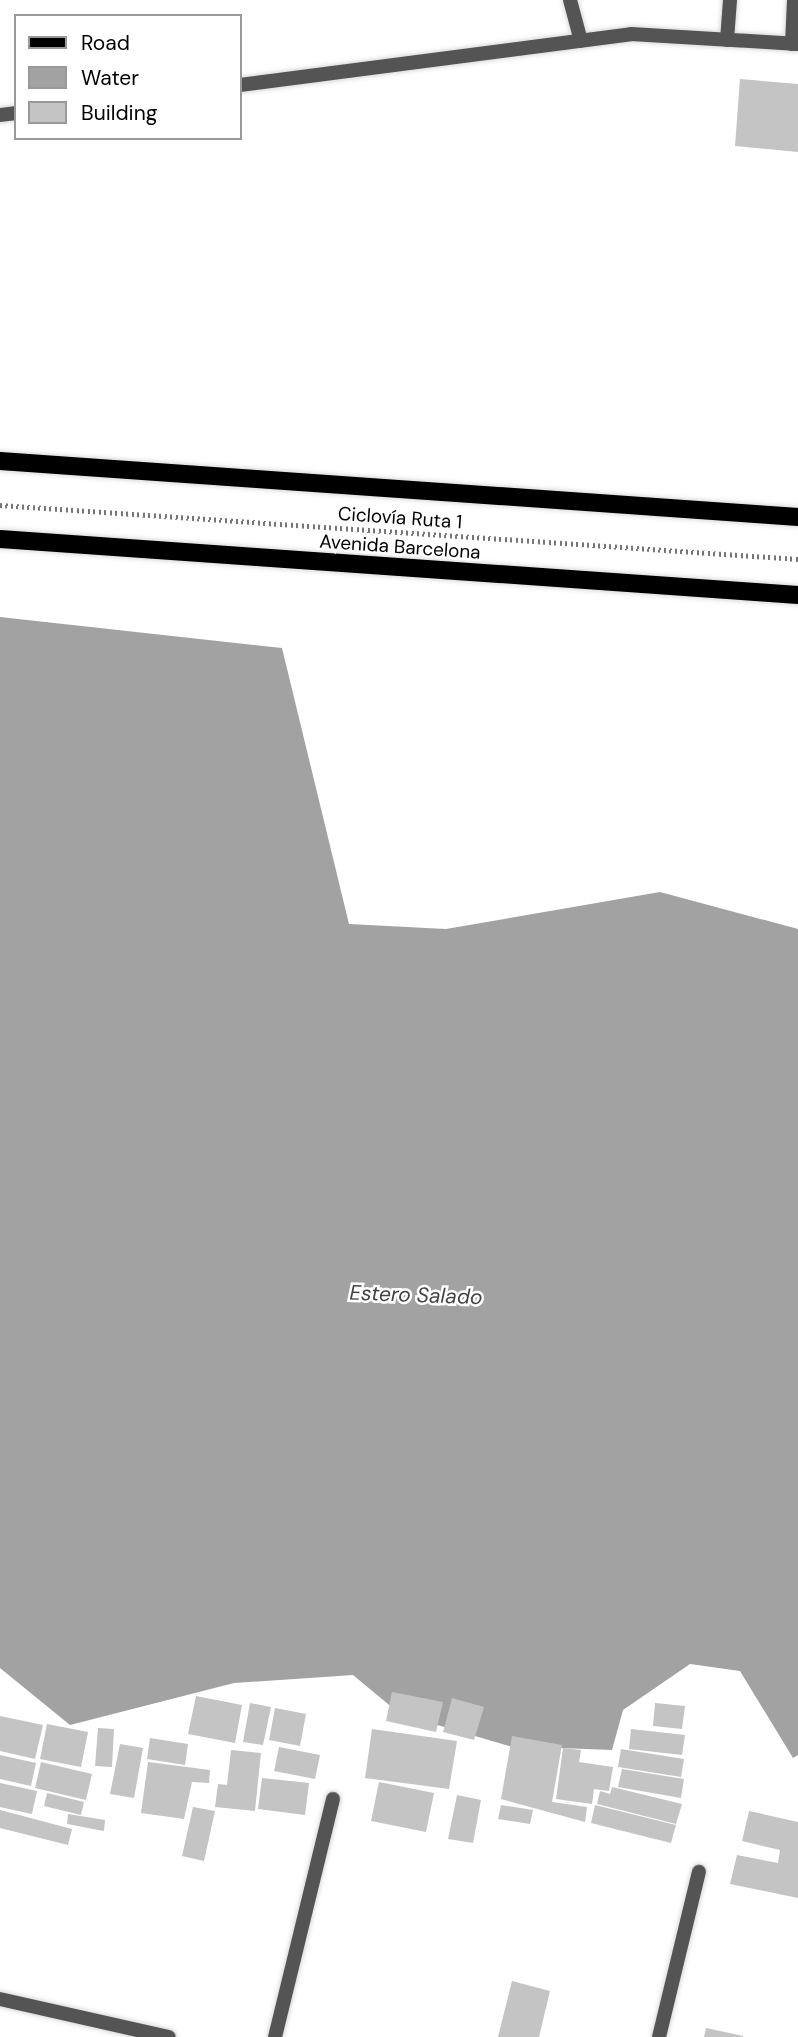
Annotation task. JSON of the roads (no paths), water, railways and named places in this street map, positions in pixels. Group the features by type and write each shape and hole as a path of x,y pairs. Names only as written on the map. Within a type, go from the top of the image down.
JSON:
{"main road":[{"path":"0,461 798,517"},
{"name":"Avenida Barcelona","path":"0,539 798,596"}],"street":[{"path":"570,0 581,41"},
{"path":"727,40 730,0"},
{"path":"242,85 631,34 795,44 794,0"},
{"path":"275,2037 333,1799"},
{"path":"659,2037 699,1872"},
{"path":"0,2000 169,2037"}],"water":[{"name":"Estero Salado","path":"0,617 282,648 349,924 446,929 660,892 798,929 798,1755 793,1758 740,1671 690,1664 623,1710 612,1750 509,1746 400,1714 353,1675 234,1683 70,1725 0,1668"}]}
